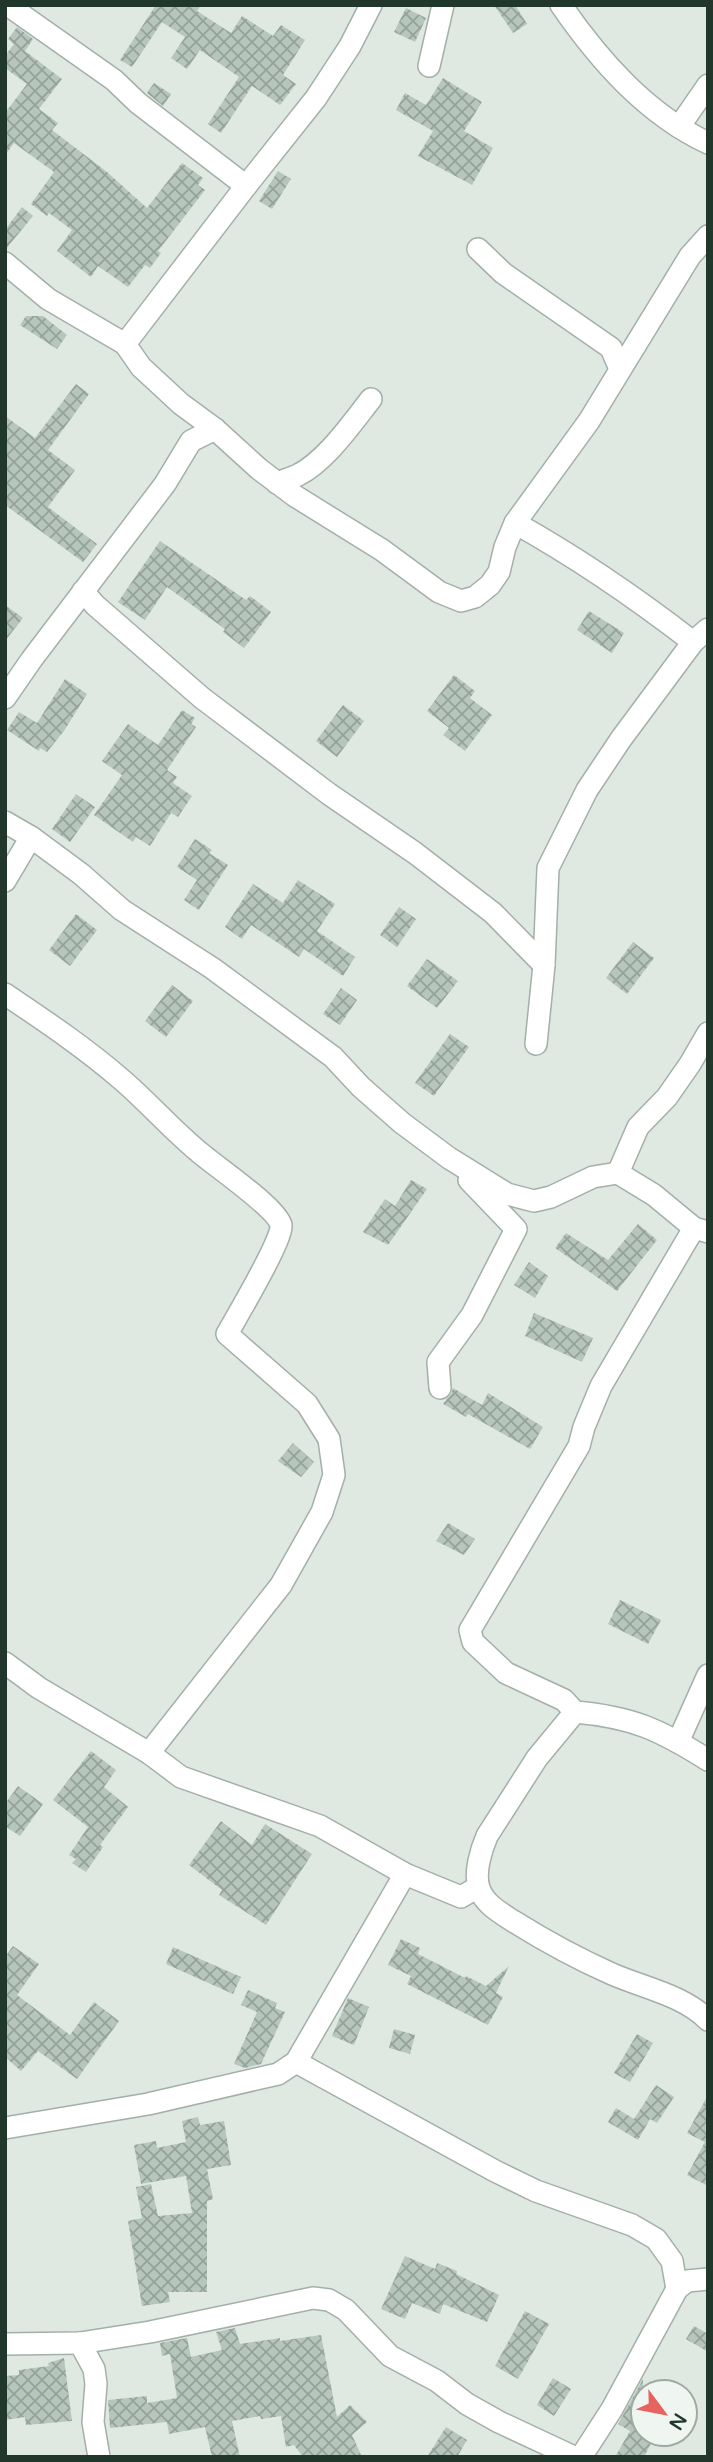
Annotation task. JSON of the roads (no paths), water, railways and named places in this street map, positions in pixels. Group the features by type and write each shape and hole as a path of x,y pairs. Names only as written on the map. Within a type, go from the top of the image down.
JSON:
{"street":[{"path":"125,344 316,99 350,46 371,5"},
{"path":"429,66 443,5"},
{"path":"561,5 605,65 679,127 708,143"},
{"path":"8,6 114,80 138,103 246,186"},
{"path":"679,127 708,85"},
{"path":"5,263 48,299 125,344 141,367 181,404 215,429 277,483 383,550 439,592 461,601 475,597 490,585 499,572 515,523 589,421 690,257 708,236"},
{"path":"478,249 503,273 611,348 620,369"},
{"path":"611,348 637,343"},
{"path":"277,483 299,475 333,445 372,399"},
{"path":"181,404 191,442"},
{"path":"5,698 165,484 191,442 215,429"},
{"path":"295,496 299,475"},
{"path":"515,523 700,636 621,739 587,790 548,868 544,965 536,1044"},
{"path":"83,591 95,605 202,698 494,913 544,965"},
{"path":"5,822 31,837 81,874 122,910 212,968 332,1057 402,1123 449,1158 507,1194 534,1201 551,1197 593,1177 618,1173 654,1195 701,1230 601,1385 579,1446 470,1630 473,1642 506,1673 564,1700 575,1712 618,1717 659,1731 708,1760"},
{"path":"5,881 31,837"},
{"path":"5,994 75,1041 123,1080 197,1150 260,1200 281,1223 282,1229 275,1247 228,1334 307,1404 329,1439 334,1475 330,1488 322,1512 281,1586 149,1754"},
{"path":"618,1173 638,1127 667,1097 708,1033"},
{"path":"440,1388 438,1362 471,1315 516,1230 449,1158"},
{"path":"5,1663 39,1688 149,1754 181,1777 320,1826 405,1874 461,1897 478,1887"},
{"path":"678,1742 708,1675"},
{"path":"575,1712 537,1758 486,1836 480,1857 478,1887 493,1907 537,1936 614,1975 679,2000 708,2020"},
{"path":"5,2128 148,2104 278,2074 296,2062 405,1874"},
{"path":"296,2062 495,2171 536,2191 632,2225 656,2239 672,2261 677,2289"},
{"path":"581,2457 611,2409 677,2289 687,2281 708,2279"},
{"path":"5,2344 80,2343 150,2332 313,2298 329,2300 346,2310 390,2356 437,2381 467,2404 499,2423 574,2457"},
{"path":"80,2343 94,2369 96,2385 93,2422 99,2457"}]}
